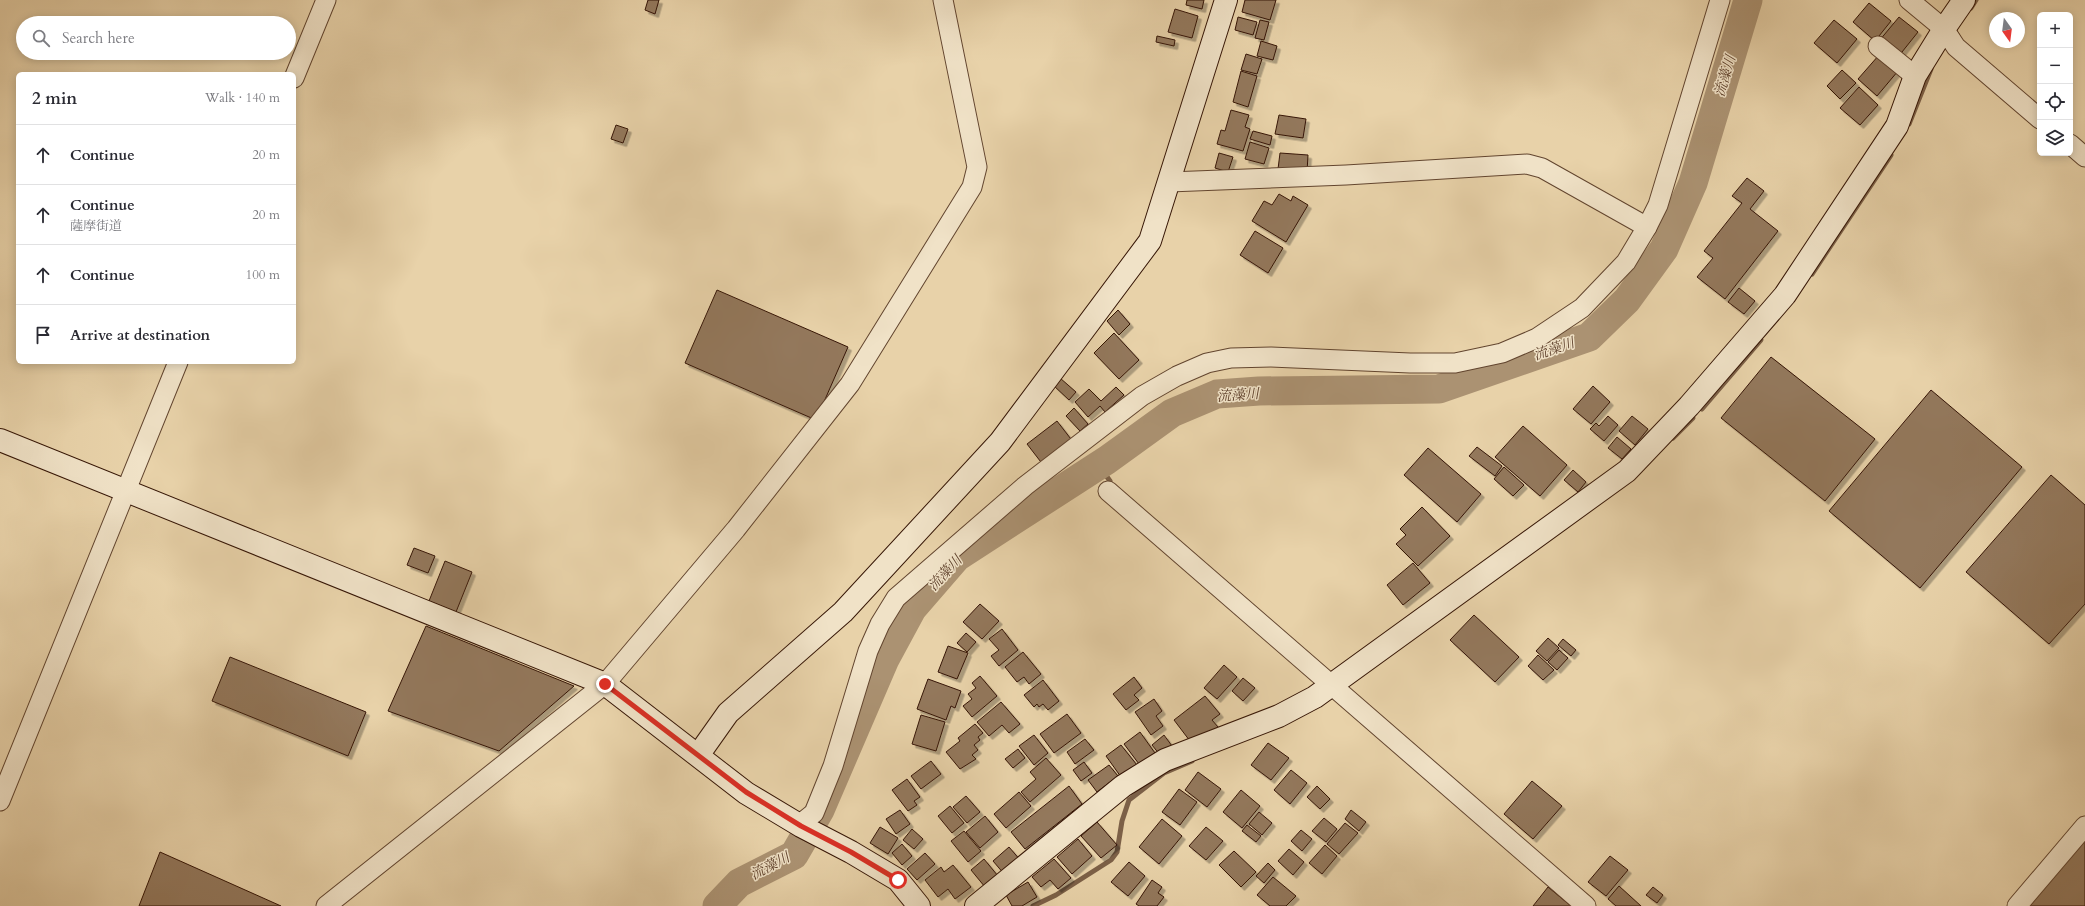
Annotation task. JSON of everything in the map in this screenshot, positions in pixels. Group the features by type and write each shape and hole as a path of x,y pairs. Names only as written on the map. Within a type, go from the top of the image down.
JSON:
{"street":[{"path":"296,73 326,0"},
{"path":"326,906 605,684 736,529 850,384 972,187 976,167 943,0"},
{"path":"698,754 728,713 843,612 1000,442 1152,234 1226,0"},
{"path":"800,826 814,813 833,766 868,651 880,624 896,598 1025,486 1142,396 1177,376 1207,363 1231,358 1271,357 1410,363 1455,363 1502,353 1537,338 1582,308 1626,262 1658,205 1720,0"},
{"path":"1910,0 2037,116"},
{"path":"976,906 1123,786 1165,760 1279,716 1315,697 1338,691 1632,466 1689,406 1786,295 1897,126 1915,76 1948,36 1964,0"},
{"path":"1878,46 1915,76"},
{"path":"2073,147 2085,157"},
{"path":"1169,182 1346,175 1527,164 1542,168 1647,227"},
{"path":"0,801 177,364"},
{"path":"0,440 605,684 746,792 800,826 851,852 898,880 919,906"},
{"path":"1108,491 1586,906"},
{"path":"2017,906 2085,826"}],"building":[{"path":"648,0 659,0 655,14 645,10"},
{"path":"1187,0 1204,0 1202,9 1186,5"},
{"path":"1245,0 1276,0 1270,20 1242,12"},
{"path":"1869,3 1891,21 1875,41 1853,22"},
{"path":"1175,9 1198,16 1192,38 1168,32"},
{"path":"1238,17 1257,22 1253,35 1235,30"},
{"path":"1899,17 1918,32 1898,57 1879,41"},
{"path":"1260,20 1269,22 1264,40 1255,38"},
{"path":"1834,20 1857,39 1837,63 1814,43"},
{"path":"1157,36 1175,40 1174,46 1156,42"},
{"path":"1261,41 1277,46 1273,60 1257,56"},
{"path":"1246,54 1262,59 1257,74 1241,70"},
{"path":"1879,55 1898,71 1877,96 1858,79"},
{"path":"1842,70 1856,83 1840,99 1827,86"},
{"path":"1241,71 1257,76 1248,107 1233,102"},
{"path":"1859,87 1878,105 1860,125 1840,108"},
{"path":"1231,110 1249,115 1245,127 1250,129 1243,151 1217,144 1221,130 1225,131"},
{"path":"1279,115 1306,119 1303,138 1275,134"},
{"path":"616,125 628,129 623,143 611,139"},
{"path":"1253,131 1272,136 1270,145 1250,139"},
{"path":"1250,142 1269,148 1264,164 1245,159"},
{"path":"1219,153 1233,157 1228,172 1215,168"},
{"path":"1280,153 1308,155 1307,172 1278,169"},
{"path":"1747,178 1764,191 1750,209 1778,231 1725,299 1697,277 1713,258 1704,251 1742,203 1732,196"},
{"path":"1279,194 1291,201 1293,196 1308,205 1286,242 1252,221 1264,201 1272,205"},
{"path":"1255,231 1283,248 1268,273 1240,255"},
{"path":"1739,288 1755,301 1744,314 1728,302"},
{"path":"717,290 848,347 816,420 685,363"},
{"path":"1118,310 1130,324 1119,335 1107,321"},
{"path":"1114,333 1139,360 1119,379 1094,353"},
{"path":"1771,357 1875,439 1825,501 1721,418"},
{"path":"1060,378 1076,392 1069,400 1053,385"},
{"path":"1593,386 1610,402 1591,424 1573,409"},
{"path":"1116,387 1124,395 1105,412 1100,406 1088,417 1075,402 1089,389 1101,401"},
{"path":"1931,390 2022,467 1920,588 1829,511"},
{"path":"1074,408 1088,424 1080,431 1066,416"},
{"path":"1608,416 1618,425 1604,441 1590,429 1596,423 1599,426"},
{"path":"1632,416 1648,429 1635,445 1619,431"},
{"path":"1057,421 1074,443 1044,466 1027,444"},
{"path":"1523,426 1567,465 1540,496 1495,457"},
{"path":"1617,437 1631,449 1622,459 1608,448"},
{"path":"1477,447 1502,466 1495,476 1469,456"},
{"path":"1428,448 1481,494 1457,522 1404,475"},
{"path":"1504,467 1524,485 1513,496 1494,479"},
{"path":"1573,470 1586,482 1578,492 1564,480"},
{"path":"2051,475 2085,505 2085,604 2049,644 1966,572"},
{"path":"1422,507 1450,536 1418,566 1396,544 1406,535 1400,529"},
{"path":"414,548 435,556 428,573 407,565"},
{"path":"445,561 472,572 456,612 429,601"},
{"path":"1413,563 1430,583 1403,605 1387,585"},
{"path":"980,604 999,621 982,639 963,622"},
{"path":"1474,615 1519,657 1495,682 1450,640"},
{"path":"426,626 574,686 499,751 388,711"},
{"path":"1002,629 1018,650 999,666 991,656 999,650 989,639"},
{"path":"966,633 976,642 967,652 957,643"},
{"path":"1548,638 1559,648 1547,661 1536,651"},
{"path":"1563,639 1576,650 1571,656 1558,645"},
{"path":"948,646 968,653 957,679 938,672"},
{"path":"1559,650 1568,658 1557,670 1548,662"},
{"path":"1023,652 1041,674 1029,684 1024,677 1017,682 1005,667"},
{"path":"1538,655 1554,670 1543,680 1528,666"},
{"path":"230,657 366,712 348,756 212,701"},
{"path":"1224,665 1237,677 1217,699 1204,688"},
{"path":"980,676 997,696 972,717 963,706 972,699 968,694 976,688 972,683"},
{"path":"1134,677 1142,688 1134,695 1139,700 1126,710 1113,694"},
{"path":"1243,678 1255,688 1243,701 1232,691"},
{"path":"928,679 961,691 955,708 951,706 946,720 917,709"},
{"path":"1043,680 1059,701 1048,710 1043,704 1039,707 1037,704 1034,707 1024,695"},
{"path":"1205,696 1220,714 1212,720 1218,727 1193,745 1174,720"},
{"path":"1154,699 1162,711 1156,716 1163,726 1151,735 1135,712"},
{"path":"1001,702 1020,724 1009,733 1002,725 989,736 977,722"},
{"path":"1067,714 1081,733 1054,753 1040,734"},
{"path":"921,715 945,722 936,751 912,744"},
{"path":"975,724 983,733 978,737 980,740 974,745 978,750 972,755 976,759 960,769 946,752 960,741 958,738"},
{"path":"1140,732 1155,753 1139,764 1124,744"},
{"path":"1034,735 1048,753 1034,765 1019,746"},
{"path":"1164,735 1172,746 1160,755 1152,745"},
{"path":"1085,739 1094,750 1075,764 1067,752"},
{"path":"1268,743 1289,758 1271,780 1251,765"},
{"path":"1121,745 1137,765 1121,777 1106,756"},
{"path":"1018,749 1025,758 1013,768 1005,759"},
{"path":"1046,758 1061,775 1030,802 1021,792 1036,779 1030,772"},
{"path":"931,761 941,774 921,789 911,776"},
{"path":"1084,762 1092,773 1081,781 1073,770"},
{"path":"1109,765 1118,776 1097,792 1088,780"},
{"path":"1291,770 1307,783 1290,804 1274,790"},
{"path":"1198,772 1221,789 1207,807 1185,790"},
{"path":"907,779 920,797 914,801 917,805 908,811 892,790"},
{"path":"1532,781 1562,806 1533,839 1504,814"},
{"path":"1069,786 1082,804 1025,849 1011,832"},
{"path":"1317,786 1330,799 1320,809 1307,797"},
{"path":"1179,789 1197,802 1180,825 1162,812"},
{"path":"1241,790 1260,806 1242,828 1223,812"},
{"path":"1019,792 1031,806 1006,828 994,814"},
{"path":"966,796 980,812 967,823 953,807"},
{"path":"950,806 964,823 952,833 938,816"},
{"path":"900,810 910,824 896,834 886,819"},
{"path":"1351,810 1366,822 1359,831 1345,819"},
{"path":"1259,812 1272,823 1262,835 1249,824"},
{"path":"985,816 998,832 980,848 966,832"},
{"path":"1324,818 1337,829 1326,842 1312,831"},
{"path":"1162,819 1182,836 1159,864 1139,847"},
{"path":"1097,822 1117,845 1101,858 1081,836"},
{"path":"1345,823 1358,833 1339,854 1327,844"},
{"path":"1247,825 1261,836 1256,842 1242,831"},
{"path":"880,827 898,838 888,854 870,843"},
{"path":"1206,827 1223,841 1206,860 1189,846"},
{"path":"912,829 923,839 914,849 903,840"},
{"path":"1301,830 1312,839 1302,851 1291,841"},
{"path":"964,831 981,851 968,862 951,841"},
{"path":"1078,839 1092,856 1072,874 1057,857"},
{"path":"2085,839 2085,906 2022,906"},
{"path":"902,844 912,856 902,865 892,853"},
{"path":"1325,845 1337,856 1322,874 1309,863"},
{"path":"1009,847 1021,861 1005,875 993,861"},
{"path":"1289,849 1304,862 1293,875 1278,861"},
{"path":"1234,851 1256,872 1241,887 1219,865"},
{"path":"160,852 281,906 139,906"},
{"path":"925,853 935,864 917,880 907,869"},
{"path":"1610,856 1628,870 1606,896 1588,882"},
{"path":"984,859 998,876 985,887 971,870"},
{"path":"1054,859 1071,878 1058,889 1050,880 1041,887 1032,877"},
{"path":"1129,862 1145,876 1128,896 1111,882"},
{"path":"1268,863 1275,870 1264,883 1256,876"},
{"path":"953,865 971,887 955,899 948,889 938,897 925,880 941,867 944,872"},
{"path":"1273,877 1296,896 1286,906 1270,906 1257,895"},
{"path":"1152,880 1162,887 1158,893 1164,897 1157,906 1139,906 1136,904"},
{"path":"1028,882 1037,897 1022,906 1012,906 1006,895"},
{"path":"1619,886 1641,906 1616,906 1608,899"},
{"path":"1548,887 1571,906 1533,906"},
{"path":"1653,887 1663,895 1657,903 1646,895"}],"waterway":[{"name":"流藻川","path":"717,906 739,883 794,855 820,810 885,659 912,609 957,557 1107,460 1172,413 1217,394 1259,391 1439,389 1589,337 1627,300 1664,249 1693,183 1748,0"},
{"path":"1971,8 1976,0"},
{"path":"1909,124 1931,69"},
{"path":"1812,274 1891,155"},
{"path":"1702,409 1761,340"},
{"path":"1673,438 1693,418"},
{"path":"1107,460 1105,474 1110,481"},
{"path":"1033,906 1056,895 1111,860 1117,852 1122,821 1129,800 1164,773 1192,761"}],"route":[{"path":"605,684 746,792 801,826 851,852 898,880"}]}
